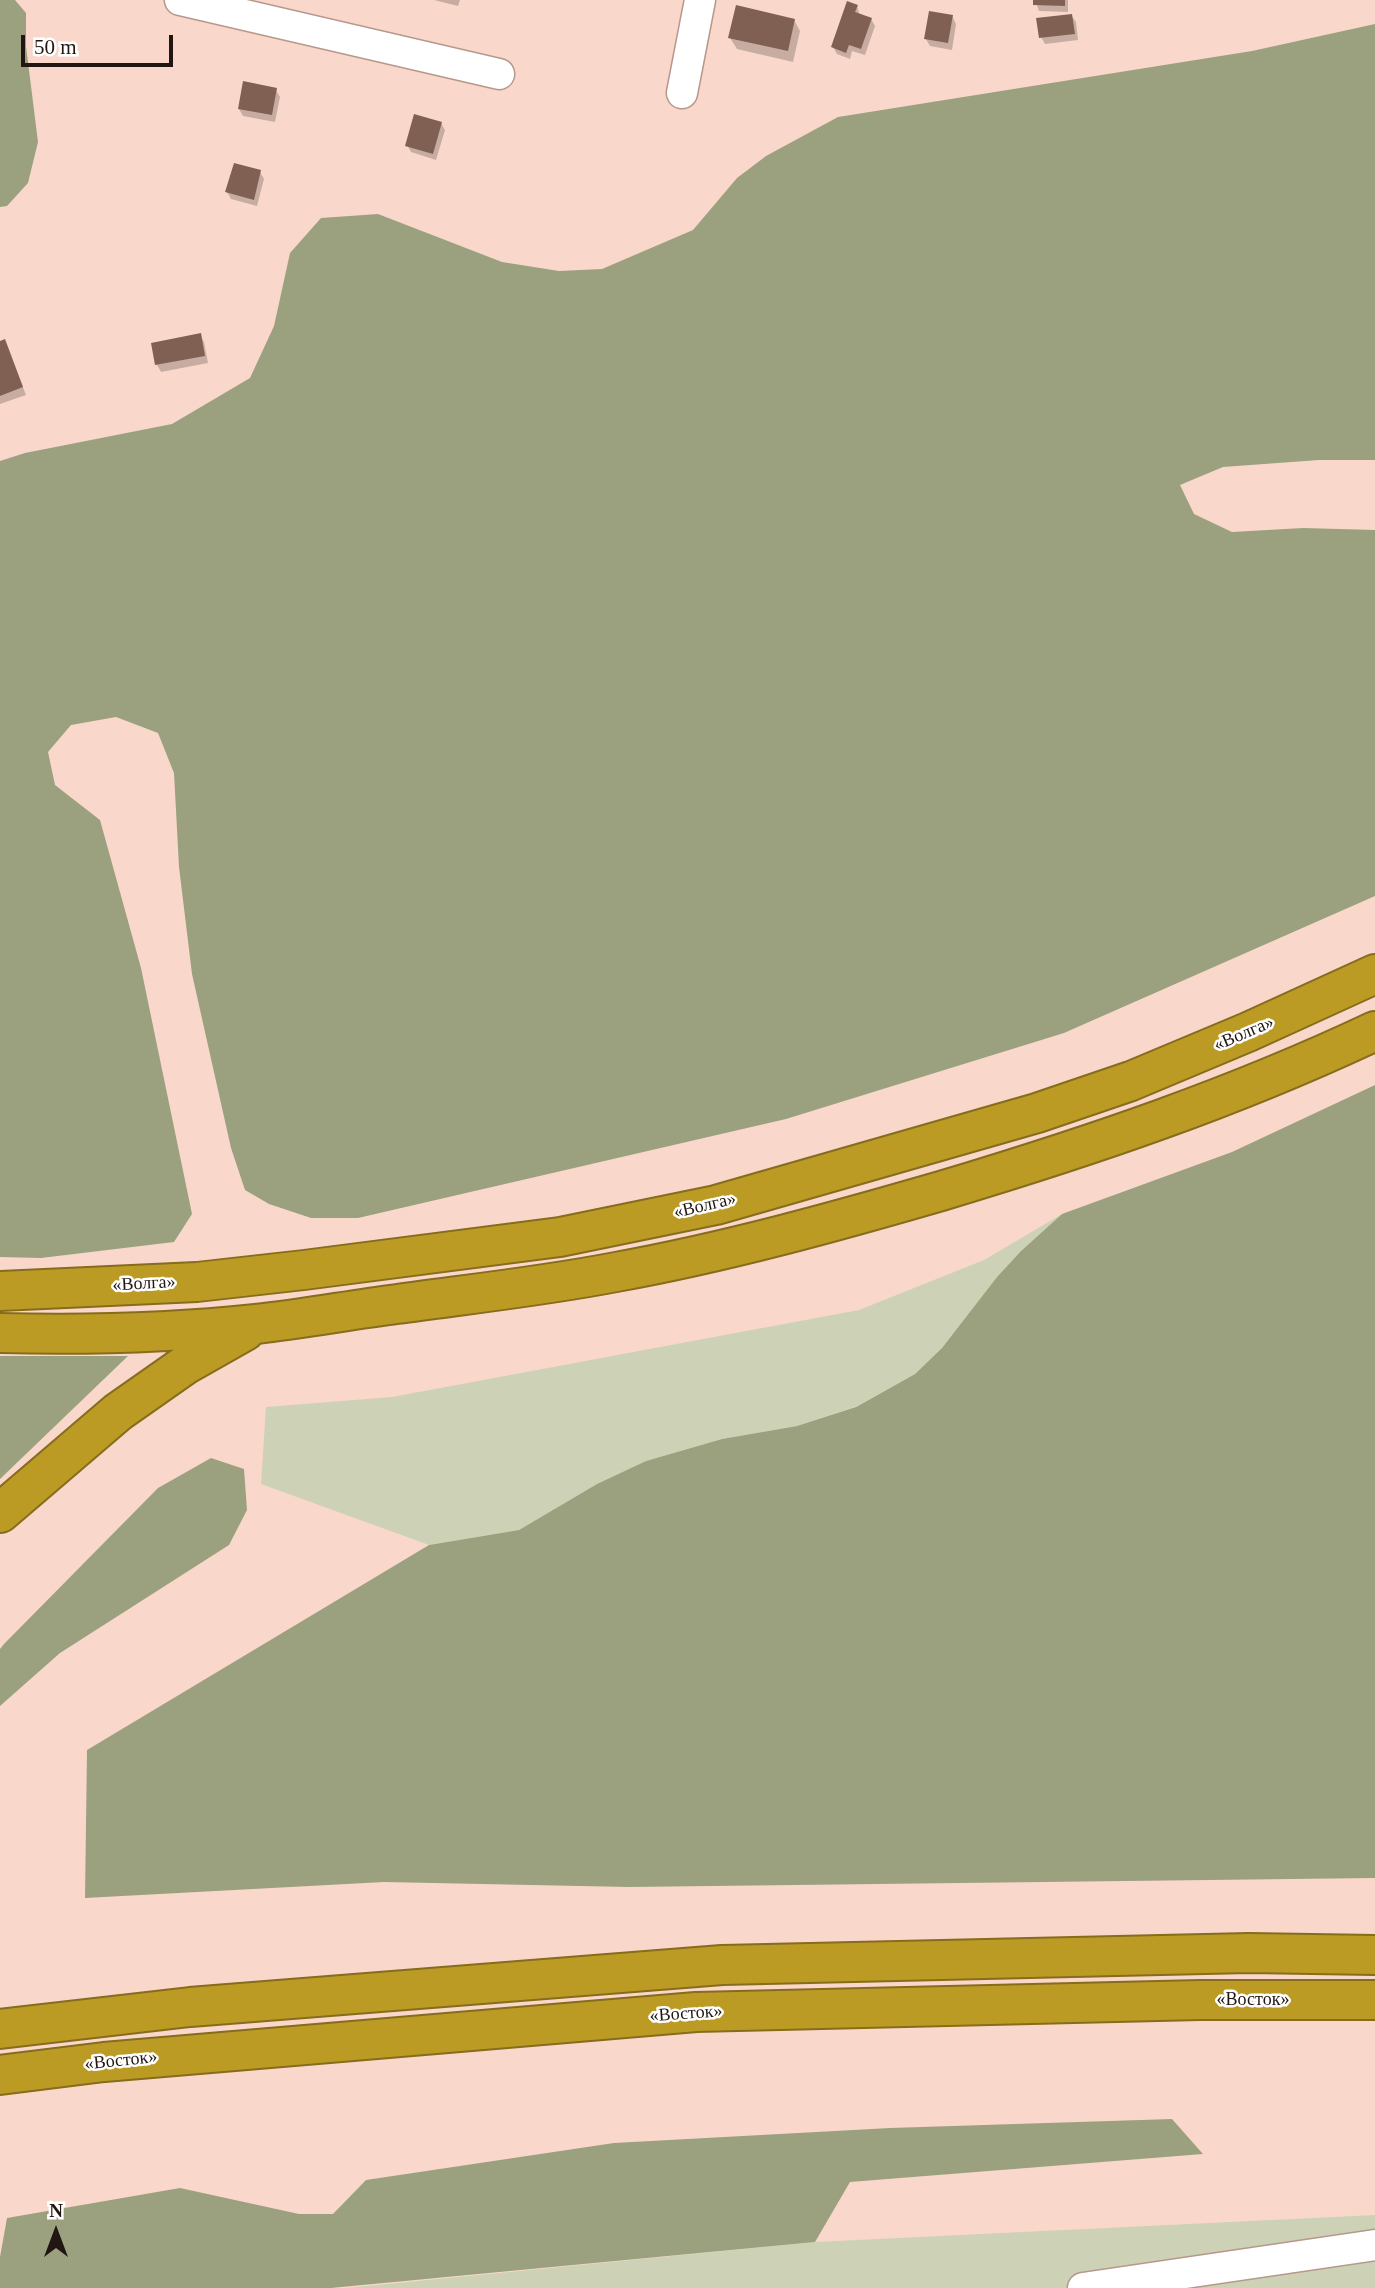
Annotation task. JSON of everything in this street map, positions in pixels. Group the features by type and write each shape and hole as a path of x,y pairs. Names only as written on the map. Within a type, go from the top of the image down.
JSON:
{"highway":[{"name":"«Волга»","path":"0,1291 197,1282 304,1270 560,1237 716,1205 1037,1113 1107,1089 1248,1032 1375,974"},
{"path":"0,1334 166,1332 258,1324 616,1272 771,1238 1045,1160 1177,1115 1294,1069 1375,1031"},
{"path":"0,1513 118,1412 185,1365 258,1324"},
{"path":"0,2029 190,2007 722,1965 1249,1953 1375,1955"},
{"name":"«Восток»","path":"0,2075 104,2062 696,2012 1200,2000 1375,2000"}],"lane":[{"path":"180,0 499,74"},
{"path":"682,93 700,0"},
{"path":"1083,2288 1375,2245"}],"green space":[{"path":"0,0 15,0 26,13 26,46 38,142 28,183 7,206 0,207"},
{"path":"1375,24 1375,460 1319,460 1223,467 1180,485 1194,514 1232,532 1303,528 1375,530 1375,896 1064,1033 786,1119 358,1218 311,1218 269,1204 245,1190 231,1148 192,974 179,867 174,773 158,733 116,717 71,725 48,752 55,785 100,820 141,968 192,1214 174,1242 41,1258 0,1257 0,461 25,453 172,424 250,378 274,326 290,253 321,218 378,214 502,262 559,271 602,269 693,230 737,178 766,156 838,117 1252,51"},
{"path":"1375,1085 1375,1878 629,1887 384,1882 85,1898 87,1750 429,1545 519,1530 597,1484 646,1461 722,1439 797,1426 856,1407 915,1374 942,1348 997,1277 1062,1214 1232,1152"},
{"path":"1062,1214 997,1277 942,1348 915,1374 855,1407 797,1426 722,1439 646,1461 597,1484 519,1530 429,1545 261,1484 266,1407 392,1397 859,1310 984,1260"},
{"path":"0,1356 128,1356 0,1479"},
{"path":"211,1458 244,1469 247,1510 229,1545 60,1653 0,1706 0,1649 4,1644 158,1488"},
{"path":"1172,2119 1203,2154 850,2182 815,2242 331,2288 0,2288 0,2257 7,2218 180,2188 299,2214 333,2214 366,2180 614,2143 890,2128"},
{"path":"1375,2215 1375,2288 346,2288 815,2242"}],"building":[{"path":"1033,0 1065,0 1065,6 1033,5"},
{"path":"847,1 858,5 855,12 872,18 861,49 849,45 846,53 831,47"},
{"path":"736,5 795,19 788,51 728,38"},
{"path":"929,11 953,15 948,43 924,39"},
{"path":"1072,14 1075,34 1039,38 1036,18"},
{"path":"243,81 277,88 272,115 238,109"},
{"path":"414,114 442,122 433,154 405,146"},
{"path":"234,163 261,170 254,200 225,192"},
{"path":"201,333 205,356 155,365 151,343"},
{"path":"5,339 23,387 0,396 0,341"}]}
